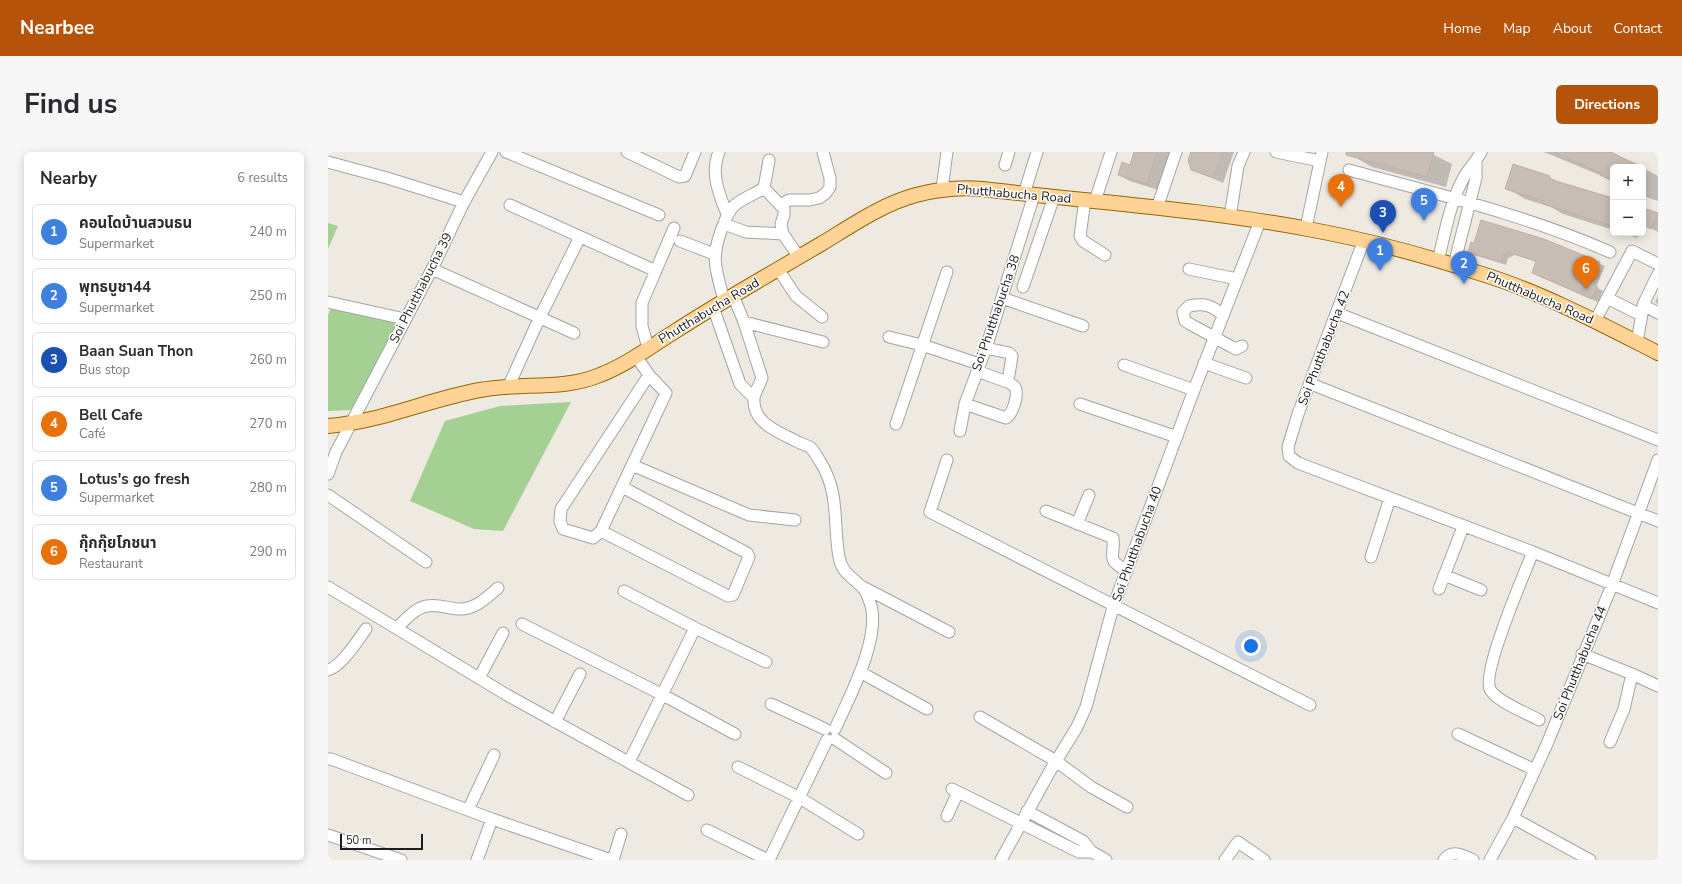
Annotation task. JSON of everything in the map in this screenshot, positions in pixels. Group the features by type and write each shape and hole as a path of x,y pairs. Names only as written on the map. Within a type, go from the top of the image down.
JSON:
{"main road":[{"name":"Phutthabucha Road","path":"328,426 351,424 479,390 509,385 559,386 580,382 602,375 636,356 723,301 894,203 915,195 942,189 979,188 1157,208 1306,228 1364,240 1487,275 1595,321 1658,353"}],"street":[{"name":"Soi Phutthabucha 39","path":"328,474 336,452 432,269 464,202 492,152"},
{"path":"506,152 659,215"},
{"path":"627,152 679,177 684,176 695,152"},
{"path":"720,152 716,174 717,188 726,219 746,232 783,234"},
{"path":"780,205 789,200 810,200 826,193 830,187 830,178 823,152"},
{"path":"942,189 947,152"},
{"path":"1005,165 1009,152"},
{"name":"Soi Phutthabucha 38","path":"960,431 965,404 986,348 1002,298 1029,194 1037,152"},
{"path":"1105,255 1083,241 1080,236 1090,200 1111,152"},
{"path":"1157,208 1176,152"},
{"path":"1230,217 1238,166 1244,152"},
{"path":"1276,152 1321,156 1306,228"},
{"path":"1438,261 1454,199 1464,176 1479,157"},
{"path":"1454,265 1476,178 1479,157"},
{"path":"764,188 769,160"},
{"path":"328,162 387,178 464,202"},
{"path":"1349,170 1470,203 1568,234 1610,252"},
{"path":"754,398 740,384 723,301 714,267 714,254 720,230 735,204 764,188"},
{"path":"764,188 784,209 781,224 783,234 799,257"},
{"path":"1022,286 1054,197"},
{"path":"510,205 656,271"},
{"name":"Soi Phutthabucha 40","path":"1001,860 1027,811 1077,727 1086,706 1113,607 1204,363 1260,221"},
{"path":"648,348 642,326 642,303 674,228"},
{"path":"509,385 540,317 580,237"},
{"name":"Soi Phutthabucha 42","path":"1364,240 1311,384 1298,414 1288,447 1289,456 1298,463 1390,498"},
{"path":"680,241 714,254"},
{"path":"1595,321 1632,251 1657,261"},
{"path":"432,269 574,333"},
{"path":"778,269 796,296 822,317"},
{"path":"1189,269 1237,279"},
{"path":"896,424 947,272"},
{"path":"1637,342 1642,310 1658,274"},
{"path":"1002,298 1083,326"},
{"path":"1607,298 1642,310 1658,313"},
{"path":"723,301 744,322 762,378 754,398 757,414 761,422 810,448 822,464 837,510 839,555 842,568 852,580 863,587 949,632"},
{"path":"328,302 405,319"},
{"path":"1223,314 1215,308 1205,305 1189,306 1183,312 1185,321 1214,338 1236,349 1242,346"},
{"path":"1337,313 1658,440"},
{"path":"744,322 823,342"},
{"path":"889,337 922,345 978,367 1015,387 1016,396 1011,411 1006,418 965,404"},
{"path":"986,348 1009,353 1012,356 1009,375"},
{"path":"636,356 648,375 666,393 601,531 593,538 563,529 560,521 561,509 648,375"},
{"path":"1204,363 1246,378"},
{"path":"1124,366 1194,390"},
{"path":"1311,384 1658,521"},
{"path":"1080,404 1177,437"},
{"path":"947,460 930,512 1113,607 1310,705"},
{"name":"Soi Phutthabucha 44","path":"1490,860 1513,818 1535,770 1612,585 1658,460"},
{"path":"632,465 750,515 795,520"},
{"path":"601,531 728,596 734,595 749,557 747,553 622,487"},
{"path":"328,495 426,562"},
{"path":"1077,524 1089,495"},
{"path":"1371,556 1390,498 1463,527 1533,552 1658,603"},
{"path":"1046,511 1113,538 1113,563 1127,571"},
{"path":"1439,588 1463,527"},
{"path":"1533,552 1493,659 1489,683 1490,690 1500,700 1539,720"},
{"path":"1444,575 1481,590"},
{"path":"328,587 555,722 688,795"},
{"path":"707,830 769,860 860,672 872,631 870,602 863,587"},
{"path":"397,628 417,610 433,606 459,609 471,607 479,604 498,588"},
{"path":"624,591 695,628 766,662"},
{"path":"522,624 663,695 735,734"},
{"path":"628,762 663,695 695,628"},
{"path":"328,670 333,668 347,654 366,629"},
{"path":"479,678 503,633"},
{"path":"1582,654 1658,686"},
{"path":"860,672 927,709"},
{"path":"555,722 580,674"},
{"path":"1610,742 1624,709 1632,674"},
{"path":"771,704 830,734 886,773"},
{"path":"980,717 1056,761 1090,787 1127,807"},
{"path":"1458,734 1535,770"},
{"path":"468,810 494,754"},
{"path":"328,759 492,819 612,860 621,834"},
{"path":"738,767 800,798 858,834"},
{"path":"947,816 955,791 1079,852 1092,852"},
{"path":"1027,811 1083,841 1092,852 1106,860"},
{"path":"1513,818 1586,859"},
{"path":"477,860 492,819"},
{"path":"328,835 401,860"},
{"path":"1225,860 1238,842 1264,860"},
{"path":"1444,860 1447,855 1454,853 1463,854 1473,860"}],"green space":[{"path":"328,223 338,226 328,249"},
{"path":"331,308 399,322 351,410 328,411 328,315"},
{"path":"571,402 503,531 474,529 410,501 445,421 500,406"}],"building":[{"path":"1134,152 1157,152 1147,184 1118,175 1122,162 1130,165"},
{"path":"1191,152 1223,152 1213,178 1191,170 1188,160"},
{"path":"1346,152 1434,152 1427,177 1346,155"},
{"path":"1553,152 1609,152 1636,164 1610,164 1610,180 1600,175 1601,173"},
{"path":"1513,164 1550,176 1549,179 1610,197 1610,225 1543,204 1544,201 1505,189"},
{"path":"1646,209 1658,213 1651,229 1646,226"},
{"path":"1481,220 1544,239 1600,262 1591,284 1598,287 1592,299 1532,273 1536,261 1509,252 1503,255 1501,262 1468,253 1471,242 1474,243"}],"place":[{"name":"Bell Cafe","path":"1341,207"},
{"name":"Lotus's go fresh","path":"1424,221"},
{"name":"Baan Suan Thon","path":"1383,233"},
{"name":"คอนโดบ้านสวนธน","path":"1380,271"},
{"name":"พุทธบูชา44","path":"1464,284"},
{"name":"กุ๊กกุ๊ยโภชนา","path":"1586,289"}]}
